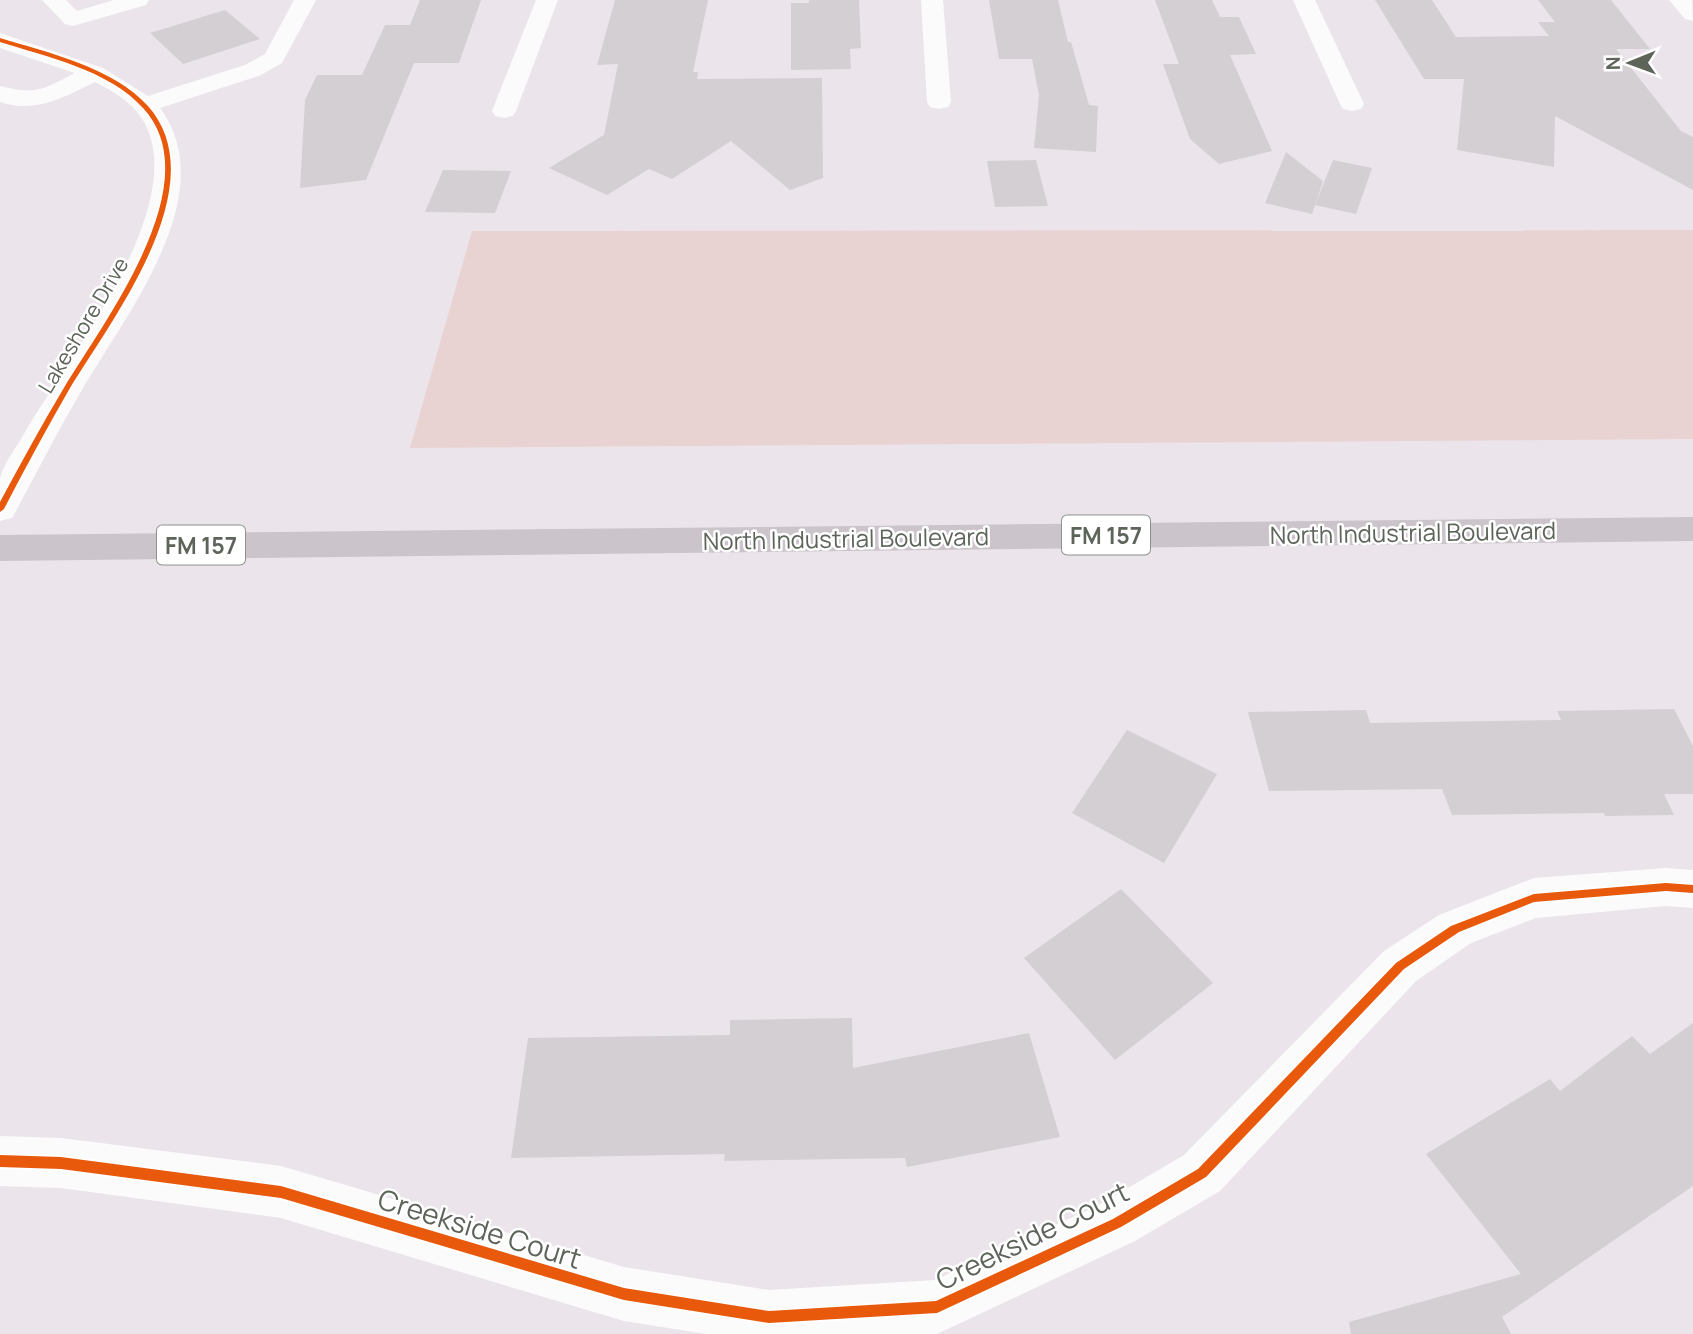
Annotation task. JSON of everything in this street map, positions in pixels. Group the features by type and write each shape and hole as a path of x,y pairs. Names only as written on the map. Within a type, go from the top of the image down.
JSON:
{"main road":[{"name":"North Industrial Boulevard","path":"0,548 1693,529"}],"street":[{"path":"52,0 73,19 138,0"},
{"path":"144,105 253,70 274,58 305,0"},
{"path":"503,111 547,0"},
{"path":"932,0 939,103"},
{"path":"1304,0 1352,104"},
{"path":"1680,0 1693,14"},
{"name":"Lakeshore Drive","path":"0,40 94,73 117,85 144,105 158,124 168,157 165,204 137,272 51,415 0,509"},
{"path":"0,93 10,99 38,99 94,73"},
{"name":"Creekside Court","path":"0,1161 61,1163 281,1192 624,1294 703,1307 769,1317 937,1307 1118,1223 1202,1173 1399,967 1455,929 1534,898 1666,887 1693,889"}],"shaded area":[{"path":"1693,230 1693,439 410,448 472,231"}],"building":[{"path":"420,0 481,0 459,63 414,63 366,180 300,188 305,100 317,75 362,75 385,25 410,25"},
{"path":"615,0 708,0 693,72 698,72 697,79 822,78 823,178 790,190 731,141 672,179 649,169 607,195 549,168 604,135 618,64 597,65"},
{"path":"809,0 859,0 861,48 850,49 851,69 791,70 791,3 809,3"},
{"path":"989,0 1058,0 1068,42 1071,42 1089,105 1098,106 1096,152 1034,148 1039,95 1032,59 999,59"},
{"path":"1155,0 1212,0 1220,17 1239,17 1256,54 1230,55 1272,151 1219,164 1190,139 1163,64 1179,64"},
{"path":"1375,0 1432,0 1456,37 1549,36 1538,22 1555,22 1538,0 1611,0 1650,49 1616,49 1681,131 1693,137 1693,190 1555,116 1554,167 1457,150 1464,79 1424,79"},
{"path":"225,10 260,39 183,64 150,33"},
{"path":"1286,152 1323,181 1312,214 1265,203"},
{"path":"1036,160 1048,206 995,207 987,161"},
{"path":"1333,160 1372,168 1356,214 1315,205"},
{"path":"443,170 511,171 495,213 425,212"},
{"path":"1674,709 1693,746 1693,794 1664,794 1674,815 1605,816 1604,813 1452,815 1442,789 1269,791 1248,712 1366,710 1370,723 1561,720 1557,711"},
{"path":"1127,730 1217,774 1164,863 1072,813"},
{"path":"1121,889 1213,983 1115,1060 1024,958"},
{"path":"852,1018 853,1068 1029,1033 1060,1137 907,1167 905,1158 724,1161 725,1154 511,1158 528,1038 730,1035 730,1020"},
{"path":"1693,1023 1693,1186 1502,1317 1511,1334 1351,1334 1349,1322 1521,1274 1426,1154 1550,1079 1560,1091 1632,1036 1650,1054"}],"cycle path":[{"path":"0,40 76,65 113,82 129,93 144,105 159,126 168,166 164,205 138,270 58,404 0,509"},
{"path":"0,1161 61,1163 281,1192 624,1294 769,1317 937,1307 1117,1223 1202,1173 1400,966 1455,929 1534,898 1666,887 1693,889"}]}
